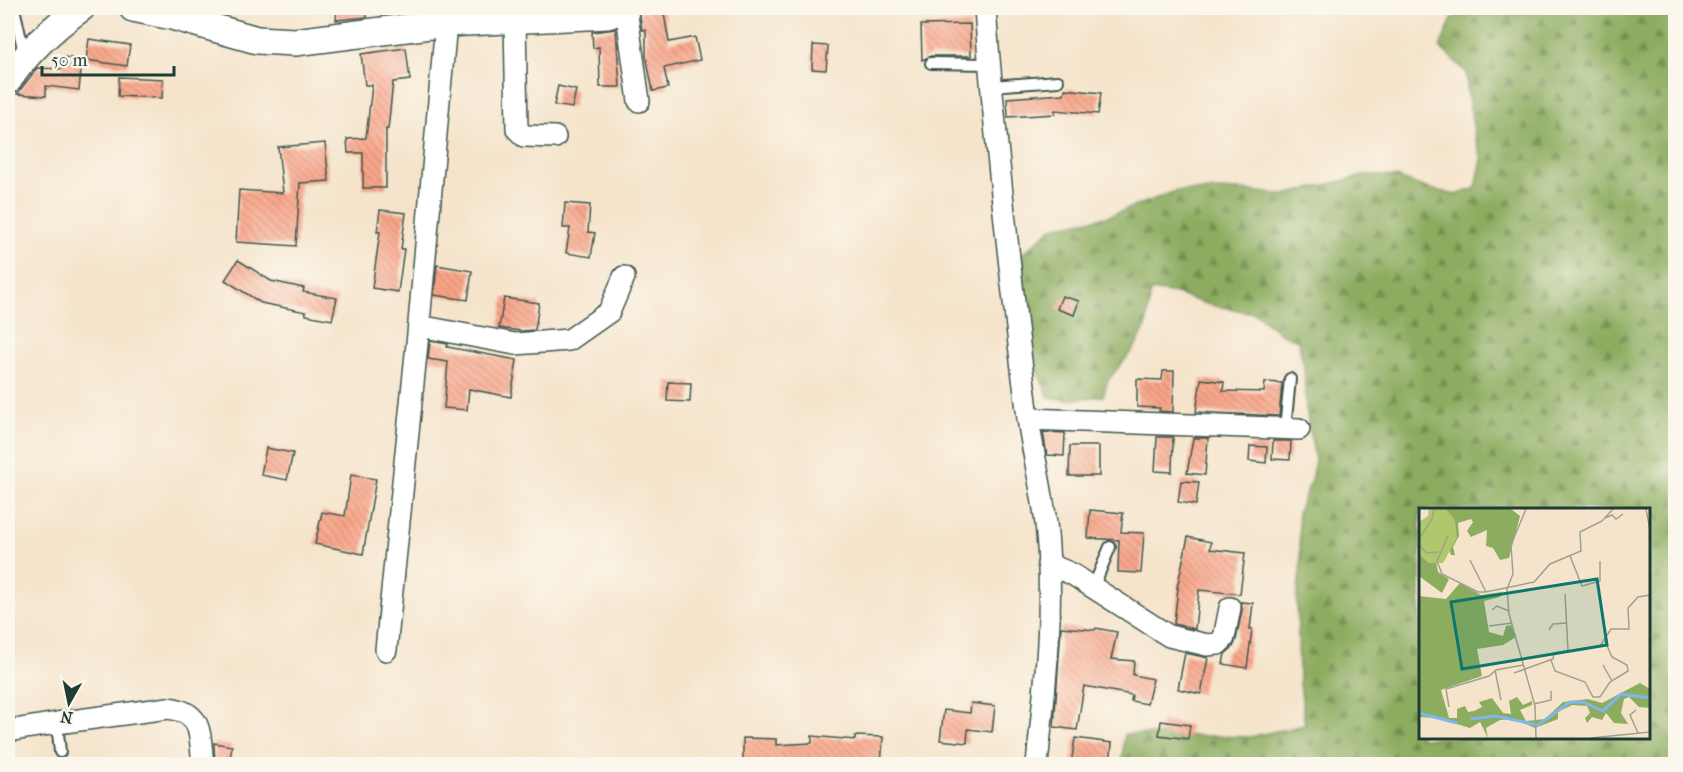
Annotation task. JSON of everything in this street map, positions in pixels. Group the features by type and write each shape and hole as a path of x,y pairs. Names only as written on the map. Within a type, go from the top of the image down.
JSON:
{"street":[{"path":"8,80 24,57 60,22 81,8"},
{"path":"133,8 172,16 257,40 295,42 446,23 608,15 626,8 639,101"},
{"path":"985,8 991,86 1029,419 1047,532 1050,603 1047,673 1038,765"},
{"path":"515,20 517,129 524,136 555,137"},
{"path":"386,650 419,326 446,23"},
{"path":"419,326 515,344 569,340 609,312 624,277"},
{"path":"1029,419 1292,429"},
{"path":"1048,564 1062,569 1169,636 1207,645 1218,644 1224,638 1230,608"},
{"path":"8,731 168,708 180,710 190,714 195,722 199,732 203,765"}],"lane":[{"path":"14,8 24,57"},
{"path":"931,63 989,64"},
{"path":"991,86 1058,81"},
{"path":"1290,379 1292,429"},
{"path":"1092,588 1110,547"},
{"path":"57,723 60,752"}],"green space":[{"path":"1463,8 1675,8 1675,764 1122,764 1124,734 1250,737 1305,725 1299,674 1297,598 1301,562 1298,512 1310,484 1315,460 1306,409 1304,366 1298,340 1280,333 1255,313 1210,305 1176,294 1151,290 1146,327 1135,347 1108,380 1103,396 1067,400 1049,397 1026,346 1018,258 1053,227 1106,217 1176,191 1241,190 1285,195 1367,175 1396,177 1426,188 1456,195 1476,188 1482,159 1475,137 1466,72 1440,47 1452,19"}],"building":[{"path":"337,8 367,8 367,17 336,20"},
{"path":"663,8 669,42 695,37 700,60 664,68 668,88 653,91 646,56 646,30 642,30 640,15 641,11"},
{"path":"970,24 971,56 931,56 922,60 921,25"},
{"path":"616,29 620,87 600,87 599,47 593,48 592,32"},
{"path":"89,39 130,45 127,66 86,60"},
{"path":"813,45 828,46 826,70 812,69"},
{"path":"406,48 410,80 393,82 388,129 386,129 386,188 363,188 363,153 348,153 347,139 366,138 372,85 365,85 361,54"},
{"path":"64,57 82,60 79,90 46,86 46,96 17,94 37,68 62,69"},
{"path":"119,77 163,79 162,98 118,96"},
{"path":"558,86 576,90 572,108 554,105"},
{"path":"1065,89 1101,93 1098,114 1055,110 1055,114 1008,117 1007,98 1064,94"},
{"path":"325,143 329,181 300,183 296,246 236,242 239,190 283,193 278,147"},
{"path":"565,203 590,205 588,232 595,233 591,257 566,253 570,228 563,228"},
{"path":"380,210 406,213 398,292 372,288 380,232 377,232"},
{"path":"238,260 271,281 304,288 303,292 337,298 332,320 261,303 225,280"},
{"path":"437,265 472,271 468,300 434,295"},
{"path":"1062,296 1079,301 1074,315 1057,309"},
{"path":"504,298 539,303 535,330 499,328"},
{"path":"430,341 448,344 447,347 517,360 511,397 469,389 467,410 444,408 448,362 428,359"},
{"path":"1163,371 1174,371 1173,412 1159,411 1160,408 1137,407 1137,379 1162,380"},
{"path":"1201,379 1224,382 1223,391 1264,392 1265,382 1282,383 1279,416 1196,412"},
{"path":"668,382 691,383 690,402 667,401"},
{"path":"1043,432 1065,433 1064,456 1047,455"},
{"path":"1157,437 1173,437 1172,472 1155,471"},
{"path":"1193,438 1208,438 1205,475 1187,473"},
{"path":"1273,441 1291,441 1290,460 1272,459"},
{"path":"1070,446 1099,446 1099,476 1069,476"},
{"path":"1250,446 1267,447 1266,463 1249,461"},
{"path":"266,448 293,453 287,480 261,475"},
{"path":"351,475 376,479 363,554 315,544 322,512 345,516"},
{"path":"1181,481 1199,482 1196,505 1178,502"},
{"path":"1090,510 1123,513 1121,532 1144,533 1141,573 1118,572 1119,540 1088,538"},
{"path":"1188,537 1211,542 1210,549 1245,553 1240,594 1199,590 1195,629 1174,624 1177,588"},
{"path":"1241,602 1253,603 1247,668 1223,664 1225,654 1233,647 1236,640 1242,610"},
{"path":"1061,627 1095,630 1096,628 1117,632 1111,659 1134,661 1133,675 1153,679 1147,704 1131,701 1132,695 1084,686 1077,730 1054,727"},
{"path":"1185,653 1208,658 1201,694 1178,689"},
{"path":"971,703 995,706 992,732 968,729 967,743 940,740 944,710 970,713"},
{"path":"1161,721 1190,725 1188,739 1159,735"},
{"path":"812,736 855,740 855,736 883,737 881,765 743,765 743,738 776,739 776,745 812,743"},
{"path":"1075,738 1112,743 1110,765 1071,765"},
{"path":"214,743 232,746 229,765 215,765"}]}
